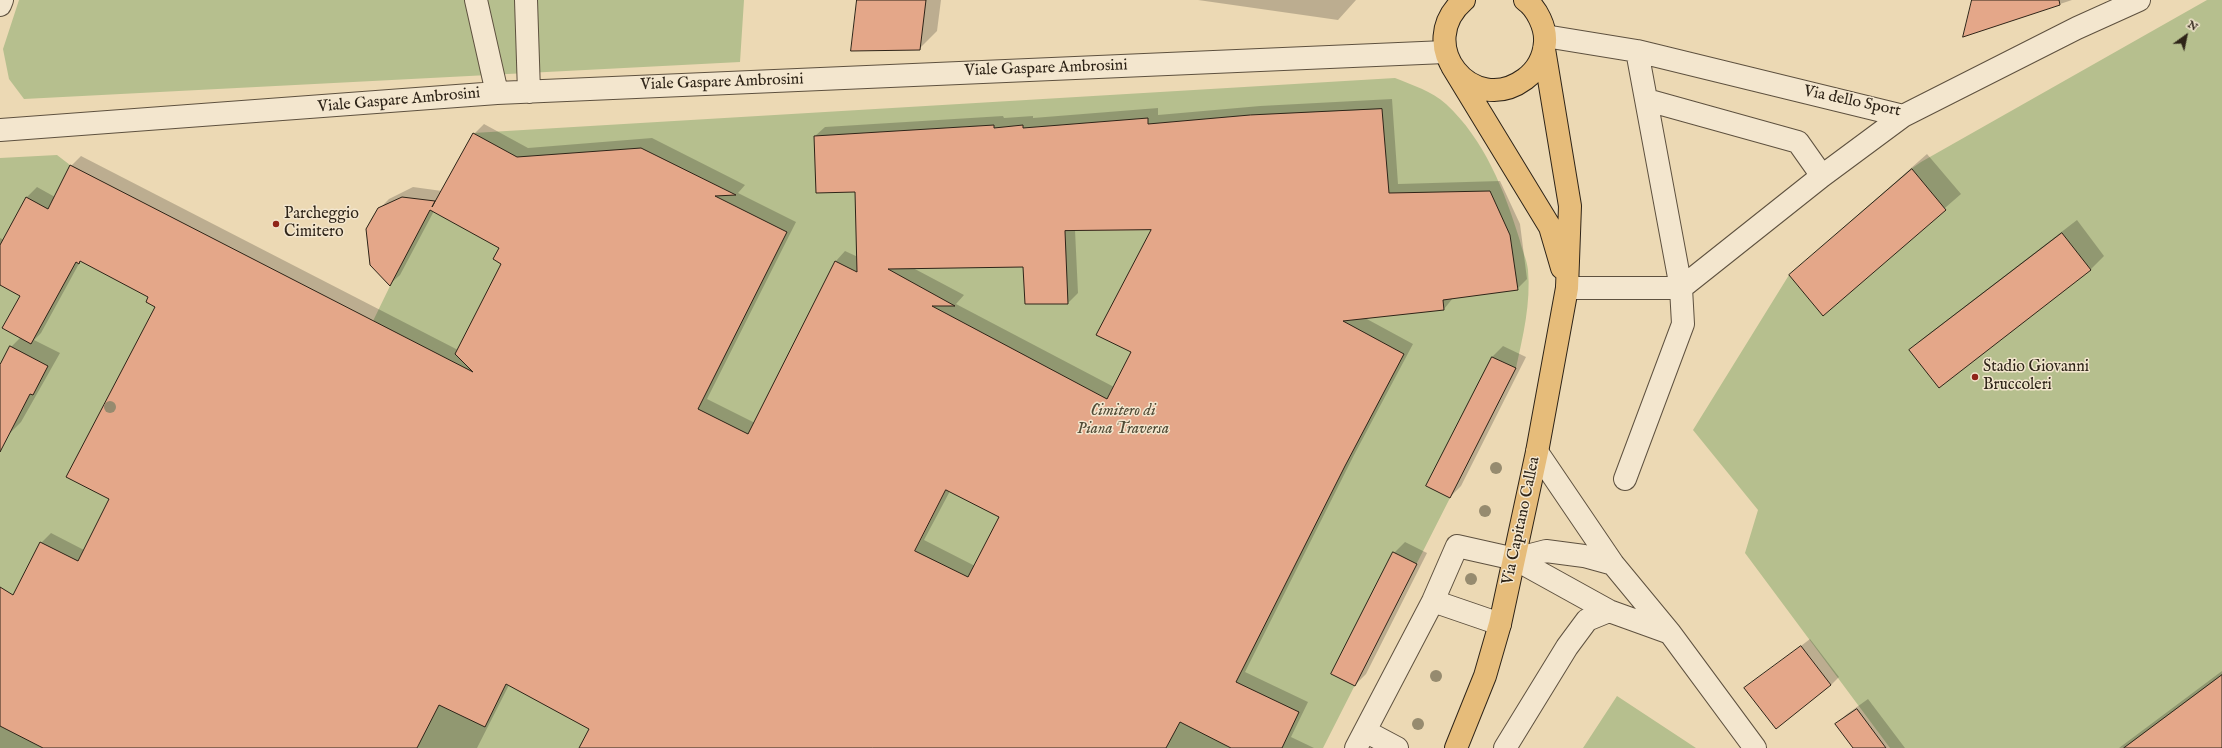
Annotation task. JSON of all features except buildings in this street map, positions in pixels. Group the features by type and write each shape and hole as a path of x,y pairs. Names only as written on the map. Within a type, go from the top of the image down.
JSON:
{"main road":[{"path":"1449,0 1447,51 1550,227 1567,288"},
{"path":"1464,0 1456,7 1448,21 1447,51 1462,78 1474,86 1489,90 1504,89 1518,84 1530,75 1539,63 1544,38 1536,0"},
{"path":"1525,0 1538,15 1544,38"},
{"name":"Via Capitano Callea","path":"1456,748 1485,676 1500,624 1515,560 1537,452 1567,288 1570,206 1544,38"}],"street":[{"path":"0,5 2,0"},
{"path":"476,0 498,93"},
{"path":"526,0 529,92"},
{"name":"Via dello Sport","path":"1544,38 1637,51 1903,116 2076,28 2139,0"},
{"name":"Viale Gaspare Ambrosini","path":"2,126 498,93 1447,51"},
{"path":"1625,479 1683,324 1681,288 1637,51"},
{"path":"1646,100 1798,142 1822,176"},
{"path":"1567,288 1681,288 1822,176 1903,116"},
{"path":"1537,452 1613,564 1670,633 1755,748"},
{"path":"1398,748 1361,739 1433,601 1457,546 1515,560 1610,611 1670,633"},
{"path":"1515,560 1546,551 1584,556 1613,564"},
{"path":"1433,601 1500,624"},
{"path":"1505,748 1567,647 1588,620 1610,611"}],"green space":[{"path":"19,0 744,0 740,62 24,99 9,79 3,49"},
{"name":"Stadio Giovanni Bruccoleri","path":"2207,0 2222,0 2222,748 1890,748 1745,553 1758,510 1693,430 1789,275 1911,169"},
{"name":"Cimitero di Piana Traversa","path":"1395,78 1435,95 1446,104 1471,133 1492,167 1507,203 1526,259 1529,282 1527,307 1524,332 1516,368 1323,748 0,748 0,158 57,155 70,165 373,321 390,286 370,265 366,229 371,219 378,208 402,197 422,200 433,205 473,133"},
{"path":"1617,696 1696,748 1583,748"}],"place":[{"name":"Parcheggio Cimitero","path":"276,224"},
{"name":"Stadio Giovanni Bruccoleri","path":"1975,377"}]}
